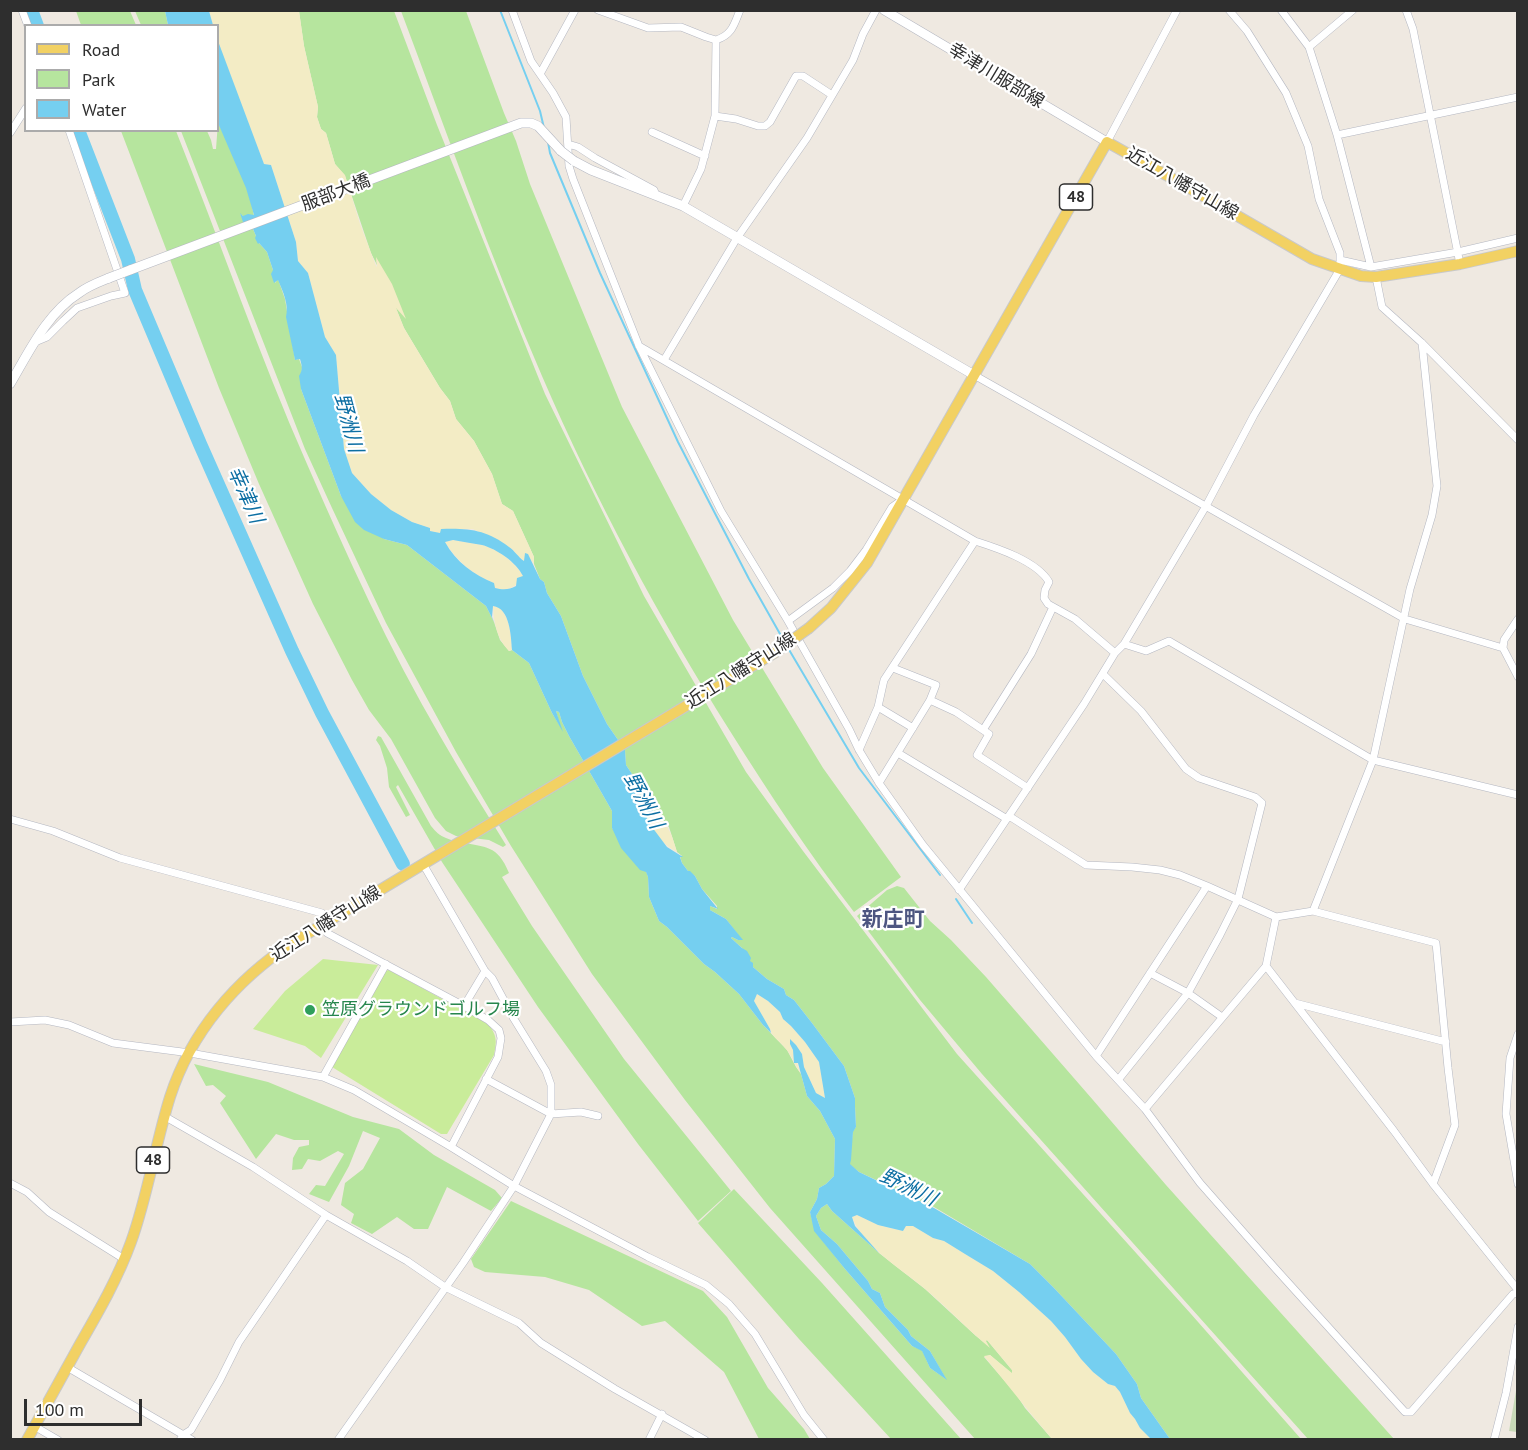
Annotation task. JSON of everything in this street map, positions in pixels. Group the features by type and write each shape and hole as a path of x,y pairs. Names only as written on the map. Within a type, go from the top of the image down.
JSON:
{"main road":[{"name":"近江八幡守山線","path":"27,1440 124,1259 141,1212 173,1088 190,1053 220,1006 254,972 280,952 328,927 388,886 772,654 809,628 831,608 867,563 1107,142 1312,259 1340,265 1361,276 1374,272 1460,264 1518,251"}],"street":[{"path":"512,10 531,61 562,107 566,117 565,148 573,179 639,346 721,511 788,621 879,783 959,890 1096,1056 1145,1109 1200,1183 1405,1412 1411,1412 1518,1291 1433,1185 1266,966"},
{"path":"540,74 574,10"},
{"path":"597,10 648,28 681,27 716,40 731,32 740,10"},
{"path":"664,360 737,238 807,138 853,60 863,33 876,10"},
{"name":"幸津川服部線","path":"884,10 1107,142"},
{"path":"1107,142 1177,10"},
{"path":"959,890 1115,653 1124,645 1206,506 1254,415 1340,265 1340,253 1319,199 1308,146 1286,93 1247,31 1229,10"},
{"path":"1281,10 1309,47 1337,135 1382,307 1422,343 1518,440"},
{"path":"1309,47 1353,10"},
{"path":"1406,10 1413,29 1460,264"},
{"path":"683,206 701,168 715,116 716,40"},
{"path":"715,116 765,126 770,122 796,76 803,76 832,95"},
{"path":"1337,135 1518,97"},
{"path":"10,133 24,111"},
{"name":"服部大橋","path":"10,384 35,342 67,302 91,286 109,278 517,124 531,123 538,126 565,148"},
{"path":"35,342 47,337 78,309 125,293 70,132"},
{"path":"652,132 705,156"},
{"path":"565,148 578,147 654,190 656,195"},
{"path":"565,148 574,161 591,170 683,206 974,375 1405,619 1503,648"},
{"path":"1374,272 1518,238"},
{"path":"1313,912 1373,760 1410,589 1432,515 1437,486 1422,343"},
{"path":"639,346 975,541 1012,554 1034,567 1049,582 1044,598 1048,604 1075,619 1115,653"},
{"path":"788,621 833,588 850,572 892,507 904,499"},
{"path":"859,750 878,707 884,680 975,541"},
{"path":"983,730 1031,654 1053,607"},
{"path":"1518,619 1504,640 1503,648 1518,678"},
{"path":"1124,645 1146,651 1169,641 1373,760 1518,795"},
{"path":"879,783 930,700 936,685 892,668"},
{"path":"1103,674 1141,711 1186,769 1199,778 1256,797 1262,803 1238,899 1188,993 1118,1080"},
{"path":"930,700 956,712 989,734 976,755 1028,788"},
{"path":"878,707 913,728"},
{"path":"898,753 1086,865 1160,870 1207,886 1276,917 1313,912 1436,943 1455,1125 1433,1185"},
{"path":"10,819 53,831 120,858 322,914 328,927 386,964 488,1020 499,1030 501,1046 498,1057 451,1147"},
{"path":"338,1440 514,1186 551,1114 551,1085 546,1071 424,864"},
{"path":"1096,1056 1207,886"},
{"path":"1145,1109 1266,966 1276,917"},
{"path":"323,1077 386,964"},
{"path":"464,1006 485,971"},
{"path":"1150,973 1188,993 1222,1017"},
{"path":"1294,1003 1446,1042"},
{"path":"10,1022 45,1020 69,1025 113,1043 190,1053 323,1077 354,1090 514,1186 706,1285 729,1304 755,1334 804,1415 824,1440"},
{"path":"1518,1034 1510,1058 1506,1114 1518,1184"},
{"path":"486,1079 551,1114 581,1112 598,1116"},
{"path":"164,1116 253,1167 326,1215 445,1287 519,1323 541,1343 615,1389 705,1440"},
{"path":"10,1183 27,1192 49,1212 124,1259"},
{"path":"182,1437 191,1430 239,1342 326,1215"},
{"path":"1494,1440 1506,1393 1518,1327"},
{"path":"67,1367 182,1437 192,1440"},
{"path":"649,1440 662,1414"},
{"path":"34,1426 58,1440"}],"green space":[{"path":"76,11 130,11 136,24 81,24"},
{"path":"135,11 165,11 168,24 141,24"},
{"path":"299,11 394,11 437,125 545,394 644,596 746,772 957,1054 1301,1439 1170,1439 1141,1398 1137,1384 1116,1354 1030,1264 934,1207 859,1172 849,1164 853,1131 856,1127 855,1098 844,1066 794,1000 786,995 784,989 753,967 742,948 731,938 742,940 726,919 710,910 710,906 717,909 717,906 702,889 695,876 682,863 680,856 682,856 677,852 669,827 637,792 636,780 626,765 625,750 607,724 583,676 561,616 547,593 544,582 540,579 534,564 534,557 513,511 502,504 492,474 474,441 456,419 450,401 404,328 376,259 378,267 371,253 345,176 335,164 326,133 321,129 317,117 318,107 304,46"},
{"path":"401,11 466,11 530,184 622,407 733,620 823,768 901,877 854,912 790,823 730,731 678,645 606,513 562,422 504,286"},
{"path":"219,124 244,180 254,216 240,214 253,229 259,243 267,252 275,283 278,279 285,299 295,360 299,359 302,367 301,389 341,496 384,539 407,545 486,606 500,640 509,651 512,650 529,663 560,726 556,711 559,712 569,736 612,811 612,828 646,871 649,897 659,921 739,994 763,1025 787,1050 801,1074 807,1096 820,1111 835,1139 834,1176 819,1188 817,1199 810,1212 815,1231 912,1346 922,1350 930,1368 946,1379 930,1351 911,1336 885,1307 880,1293 872,1289 837,1244 821,1230 816,1216 821,1208 827,1204 879,1253 925,1289 988,1345 985,1341 987,1340 1012,1370 1012,1374 990,1355 984,1357 1052,1439 975,1439 770,1208 685,1100 592,974 511,846 456,752 386,623 305,449 181,132 207,132 213,149 216,149"},
{"path":"121,132 176,132 272,381 353,568 403,670 506,845 503,847 489,840 456,836 446,831 435,818 391,739 369,710 313,604 219,388"},
{"path":"378,736 381,737 436,831 451,840 490,849 500,857 509,873 502,877 532,926 624,1059 731,1191 698,1221 638,1144 538,1007 442,862 398,785 396,787 410,815 406,817 389,787 387,768 376,740"},
{"path":"897,886 904,888 930,921 986,977 1166,1185 1394,1439 1308,1439 982,1074 920,1000 857,916 887,890"},
{"name":"笠原グラウンドゴルフ場","path":"323,959 378,965 321,1058 305,1046 253,1029 285,991"},
{"path":"389,970 488,1024 495,1035 494,1055 447,1134 441,1134 332,1067 384,971"},
{"path":"194,1064 268,1082 353,1117 399,1129 434,1155 495,1190 502,1198 491,1211 447,1187 428,1229 414,1229 397,1217 372,1234 351,1223 354,1214 341,1205 345,1183 363,1169 380,1138 363,1131 349,1166 329,1202 309,1194 316,1185 325,1186 344,1154 338,1151 320,1161 308,1159 302,1169 292,1170 293,1158 299,1147 309,1145 309,1140 294,1140 276,1134 256,1159 220,1103 226,1096 213,1085 206,1086"},
{"path":"734,1189 822,1283 961,1439 891,1439 799,1339 698,1223"},
{"path":"511,1201 703,1291 727,1317 768,1388 810,1439 759,1439 724,1372 665,1321 642,1326 589,1290 545,1277 485,1272 474,1267 471,1259"},
{"path":"1517,1385 1518,1432 1509,1431"}],"sand":[{"path":"209,11 299,11 304,46 318,107 317,117 321,129 326,133 335,164 345,175 376,266 376,257 392,284 406,319 396,308 404,328 450,401 456,419 474,441 492,474 502,504 513,511 534,557 534,564 532,561 524,561 512,549 473,529 442,529 441,534 412,522 391,510 371,494 352,473 344,449 336,355 325,337 308,273 298,261 296,242 271,165 264,164 219,46 219,24 213,24"},
{"path":"453,540 482,545 500,553 524,577 511,588 494,588 494,583 466,567 445,542"},
{"path":"493,606 500,608 506,617 512,650 509,651 499,636"},
{"path":"650,813 665,824 677,852 667,846 655,833 647,818"},
{"path":"757,994 780,1012 783,1019 805,1042 819,1062 825,1098 816,1093 804,1067 802,1054 796,1045 790,1044 794,1062 772,1034 754,1001"},
{"path":"857,1215 878,1225 903,1231 906,1226 913,1226 933,1238 944,1241 993,1271 1051,1321 1093,1372 1108,1384 1115,1386 1140,1428 1151,1439 1052,1439 984,1356 990,1355 1012,1373 1012,1370 987,1340 990,1348 932,1295 874,1247 865,1238 852,1217"}],"water":[{"path":"165,11 209,11 213,24 168,24"},
{"name":"野洲川","path":"219,44 264,164 271,165 296,242 298,261 308,273 325,337 336,355 344,449 352,473 371,494 391,510 412,522 430,528 430,531 440,533 441,529 451,529 477,531 501,541 524,561 525,553 528,554 561,616 583,676 607,724 625,750 626,765 636,780 637,792 657,815 650,813 647,818 649,823 667,847 683,857 680,857 682,863 695,876 718,909 710,906 710,910 726,919 743,940 731,938 747,951 753,967 784,989 786,995 794,1000 844,1066 855,1098 856,1127 853,1132 850,1164 859,1172 934,1208 1030,1264 1116,1354 1137,1384 1141,1398 1170,1439 1151,1439 1140,1428 1115,1386 1108,1384 1093,1372 1051,1321 993,1271 944,1241 933,1238 913,1226 906,1226 903,1231 878,1225 857,1215 852,1217 855,1226 879,1253 827,1204 821,1208 816,1216 821,1230 837,1244 872,1289 880,1293 885,1307 911,1336 930,1351 947,1380 930,1368 922,1351 912,1346 814,1231 810,1212 817,1199 819,1188 834,1176 835,1139 820,1111 807,1096 798,1063 794,1063 790,1039 802,1054 804,1067 816,1093 825,1098 819,1062 805,1042 783,1019 780,1012 768,1001 757,994 754,1001 771,1033 739,994 659,921 649,897 646,872 640,870 621,848 612,828 612,811 569,736 559,712 556,711 563,732 529,663 512,650 508,624 503,612 493,606 494,622 486,606 407,545 384,539 364,530 355,522 341,496 301,389 299,376 302,370 301,364 300,359 295,360 286,317 287,307 284,294 278,280 274,283 271,274 273,270 267,252 258,244 253,229 244,225 240,213 243,216 254,215 246,188 219,125","holes":["453,540 482,545 511,561 520,571 523,576 517,578 516,586 506,589 495,588 494,583 479,576 460,562 445,542"]}],"waterway":[{"name":"幸津川","path":"31,10 36,24"},
{"path":"500,10 540,111 544,128"},
{"name":"幸津川","path":"79,132 128,259 135,290 200,444 292,651 322,713 403,864"},
{"path":"548,142 550,153 600,273 678,442 784,641"},
{"path":"788,648 859,768 940,875"},
{"path":"956,899 972,923"}],"place":[{"name":"笠原グラウンドゴルフ場","path":"310,1010"}],"district":[{"name":"新庄町","path":"893,920"}]}
